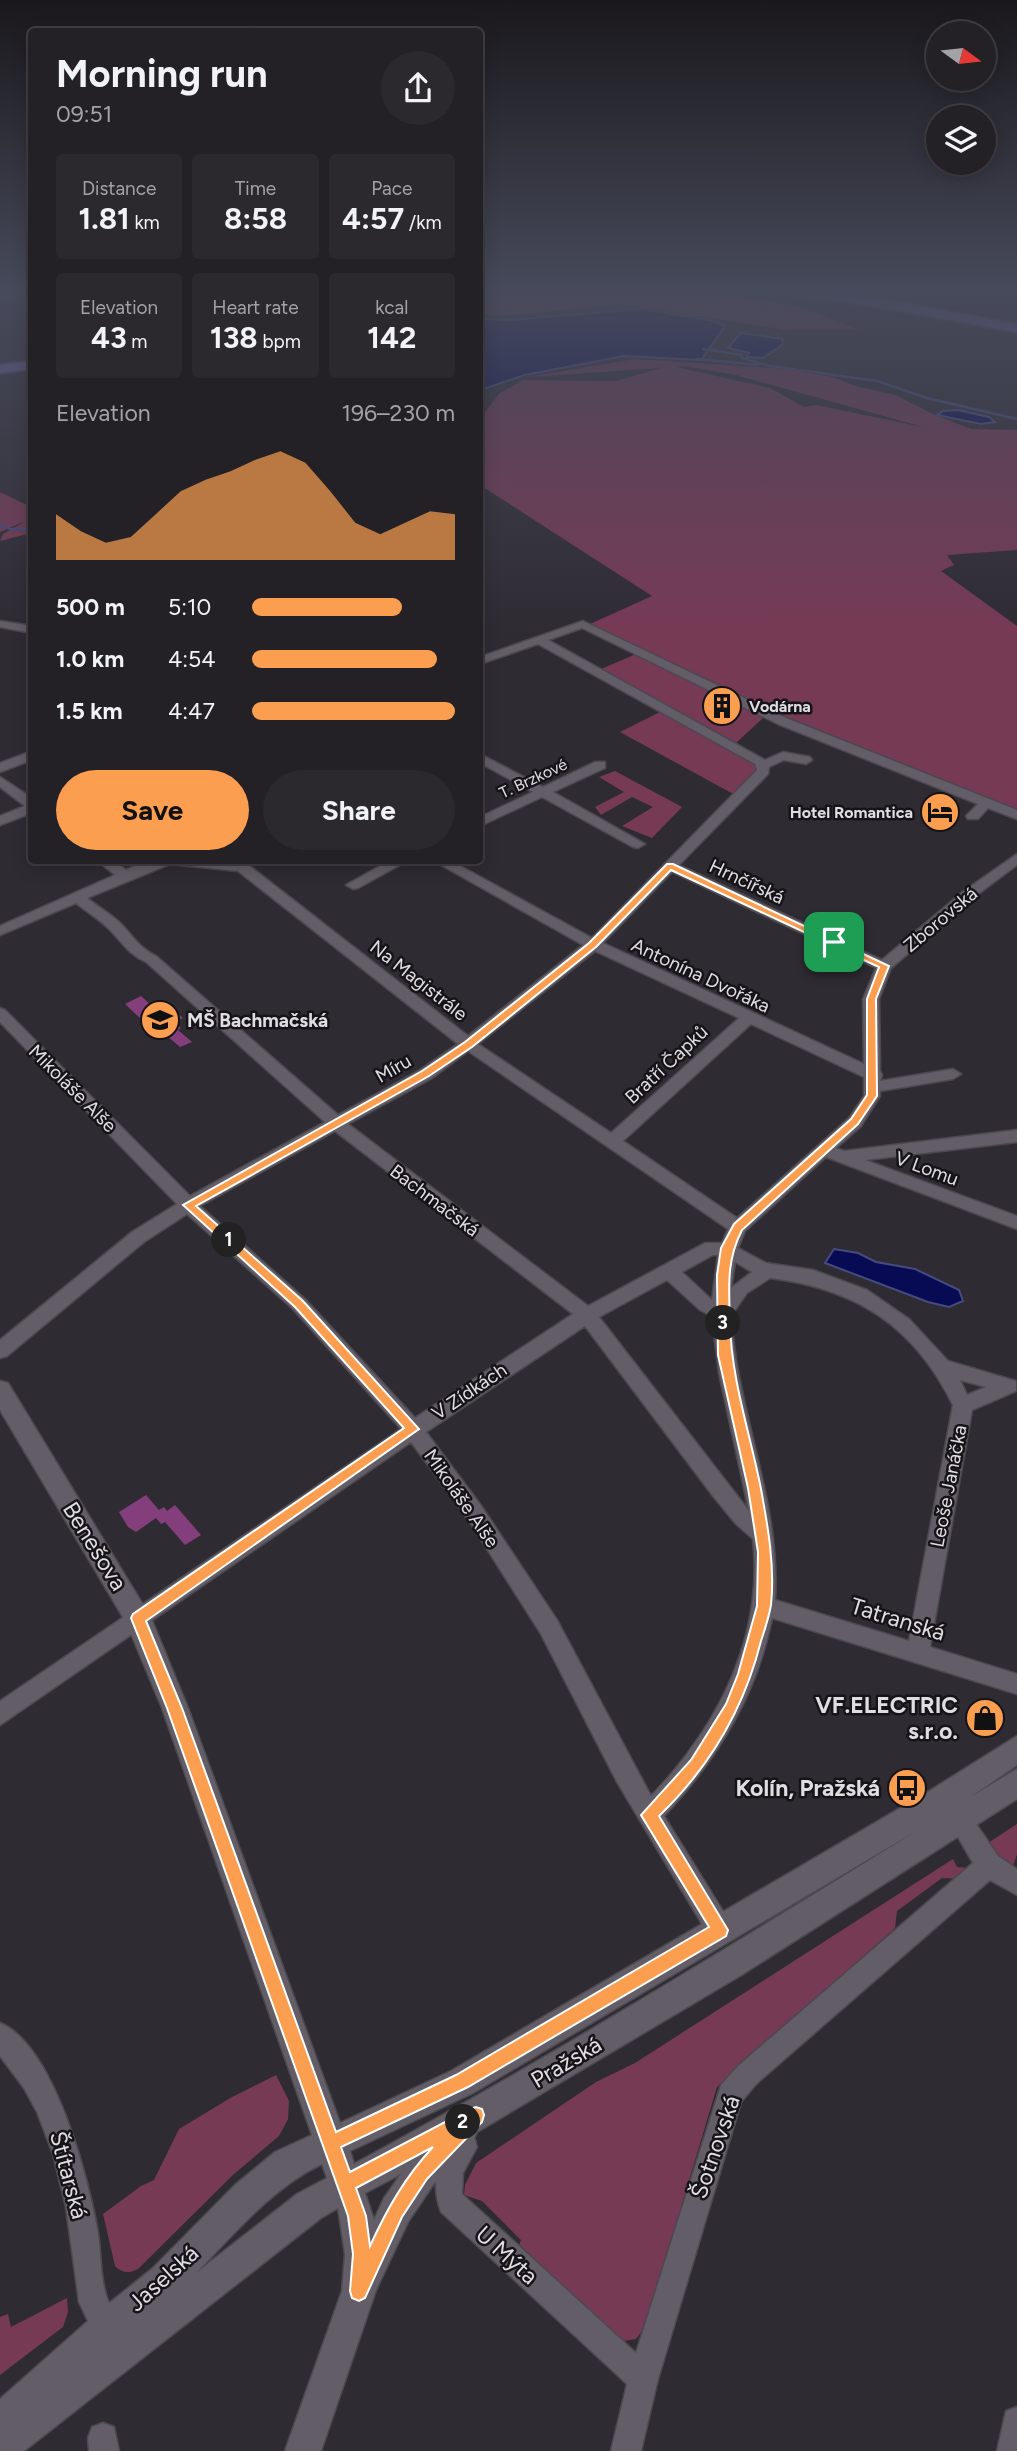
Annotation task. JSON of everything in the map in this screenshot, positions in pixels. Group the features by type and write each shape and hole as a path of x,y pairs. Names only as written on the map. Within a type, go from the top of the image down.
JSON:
{"street":[{"path":"0,624 28,629"},
{"path":"483,660 583,624 782,721 1017,815"},
{"path":"539,640 763,765 783,756 806,760"},
{"path":"0,768 28,757"},
{"path":"483,760 638,844"},
{"name":"T. Brzkové","path":"483,821 600,765"},
{"name":"Míru","path":"0,1351 138,1237 188,1205 426,1074 468,1044 593,945 763,771 763,765"},
{"path":"0,780 28,804"},
{"path":"973,816 986,803"},
{"path":"0,821 28,809"},
{"name":"Zborovská","path":"874,1081 870,1023 872,999 884,966 969,894 1017,858"},
{"path":"108,864 125,876"},
{"path":"0,931 157,864"},
{"name":"Na Magistrále","path":"227,864 242,867 468,1044 738,1227"},
{"path":"353,885 394,864"},
{"name":"Antonína Dvořáka","path":"446,864 593,945 874,1081"},
{"name":"Hrnčířská","path":"670,866 884,966"},
{"name":"Bachmačská","path":"77,897 118,929 124,939 151,959 337,1124 587,1315 720,1490 743,1518 761,1533"},
{"name":"Mikoláše Alše","path":"0,1013 188,1205 299,1304 413,1429 475,1513 549,1627 649,1815 720,1930"},
{"name":"Bratří Čapků","path":"613,1142 748,1018"},
{"path":"649,1815 680,1786 732,1709 749,1664 764,1606 766,1572 754,1488 724,1355 723,1275 727,1248 738,1227 832,1153 872,1096 874,1081 953,1074"},
{"path":"832,1153 1017,1136"},
{"name":"V Lomu","path":"832,1153 1017,1223"},
{"name":"V Zídkách","path":"0,1714 413,1429 587,1315 711,1248 727,1248"},
{"name":"Leoše Janáčka","path":"727,1248 768,1271 811,1276 865,1298 902,1323 944,1368 963,1405 918,1652"},
{"path":"723,1313 741,1288 768,1271"},
{"path":"669,1272 706,1306 723,1313"},
{"path":"944,1368 1013,1385"},
{"path":"963,1405 979,1396 1013,1385"},
{"name":"Benešova","path":"0,1390 138,1618 175,1708 346,2184"},
{"name":"Tatranská","path":"764,1606 1017,1684"},
{"name":"Pražská","path":"331,2143 462,2081 940,1800 1017,1749"},
{"name":"Pražská","path":"346,2184 483,2112 732,1963 1017,1783"},
{"path":"960,1820 989,1865 1017,1882"},
{"name":"Šotnovská","path":"626,2451 643,2379 730,2094 747,2075 989,1865"},
{"name":"Štítarská","path":"0,2036 15,2051 45,2098 60,2135 76,2188 94,2306 109,2325"},
{"path":"303,2451 359,2291 396,2210 421,2173 483,2112"},
{"name":"U Mýta","path":"483,2112 449,2168 446,2188 451,2202 643,2379"},
{"name":"Jaselská","path":"0,2423 109,2325 165,2280 247,2197 287,2164 331,2143"},
{"path":"346,2184 359,2229 362,2254 359,2291"},
{"name":"Jaselská","path":"0,2447 309,2206 346,2184"},
{"path":"1012,2451 1017,2422"}],"shaded area":[{"path":"493,401 794,401 804,407 816,405 923,427 831,401 908,401 971,429 1017,430 1017,550 947,555 954,565 941,571 1017,626 1017,813 785,719 590,624 652,596 483,487 483,414"},
{"path":"958,410 989,417 995,422 981,424 937,415 943,411"},
{"path":"0,492 28,506 28,534 0,541 3,534 26,521 0,532"},
{"path":"636,654 764,717 736,743 601,669"},
{"path":"662,711 759,765 759,770 735,795 620,732"},
{"path":"615,771 682,807 652,838 622,826 653,807 632,797 601,815 595,807 624,792 599,777"},
{"path":"834,1249 858,1253 876,1262 915,1269 959,1290 963,1301 949,1307 928,1302 825,1263"},
{"path":"1017,1824 1017,1854 1013,1867 993,1856 985,1845"},
{"path":"953,1859 957,1867 971,1868 959,1879 942,1878 897,1911 895,1928 717,2087 645,2327 636,2339 624,2341 518,2248 521,2240 482,2201 464,2195 465,2185 476,2163 596,2082 635,2063"},
{"path":"276,2075 289,2101 288,2119 279,2136 234,2174 138,2269 129,2272 115,2266 103,2214 141,2186 154,2180 179,2129 232,2097"},
{"path":"67,2298 68,2312 63,2327 0,2375 0,2317 8,2314 11,2327"}],"building":[{"name":"MŠ Bachmačská","path":"141,996 154,1008 157,1007 163,1012 171,1008 183,1018 174,1022 181,1028 178,1030 192,1042 180,1047 166,1035 161,1038 125,1004"},
{"path":"146,1495 159,1510 164,1507 167,1511 175,1505 201,1535 185,1545 165,1522 161,1524 156,1518 136,1532 128,1527 119,1512"}],"waterway":[{"path":"941,401 1017,419"},
{"path":"0,524 9,529 28,529"}],"place":[{"name":"Vodárna","path":"722,706"},
{"name":"Hotel Romantica","path":"940,812"},
{"name":"MŠ Bachmačská","path":"160,1020"},
{"name":"VF.ELECTRIC s.r.o.","path":"985,1718"},
{"name":"Kolín, Pražská","path":"907,1788"}],"route":[{"path":"834,942 670,866 593,945 426,1074 188,1205 299,1304 413,1429 138,1618 175,1708 331,2143 346,2184 476,2115 421,2173 396,2210 359,2291 362,2254 357,2216 331,2143 462,2081 720,1930 649,1815 680,1786 732,1709 746,1674 764,1606 765,1552 754,1488 724,1355 723,1275 727,1248 738,1227 855,1122 872,1096 874,1087 870,1023 874,988 884,966 834,942"}]}
